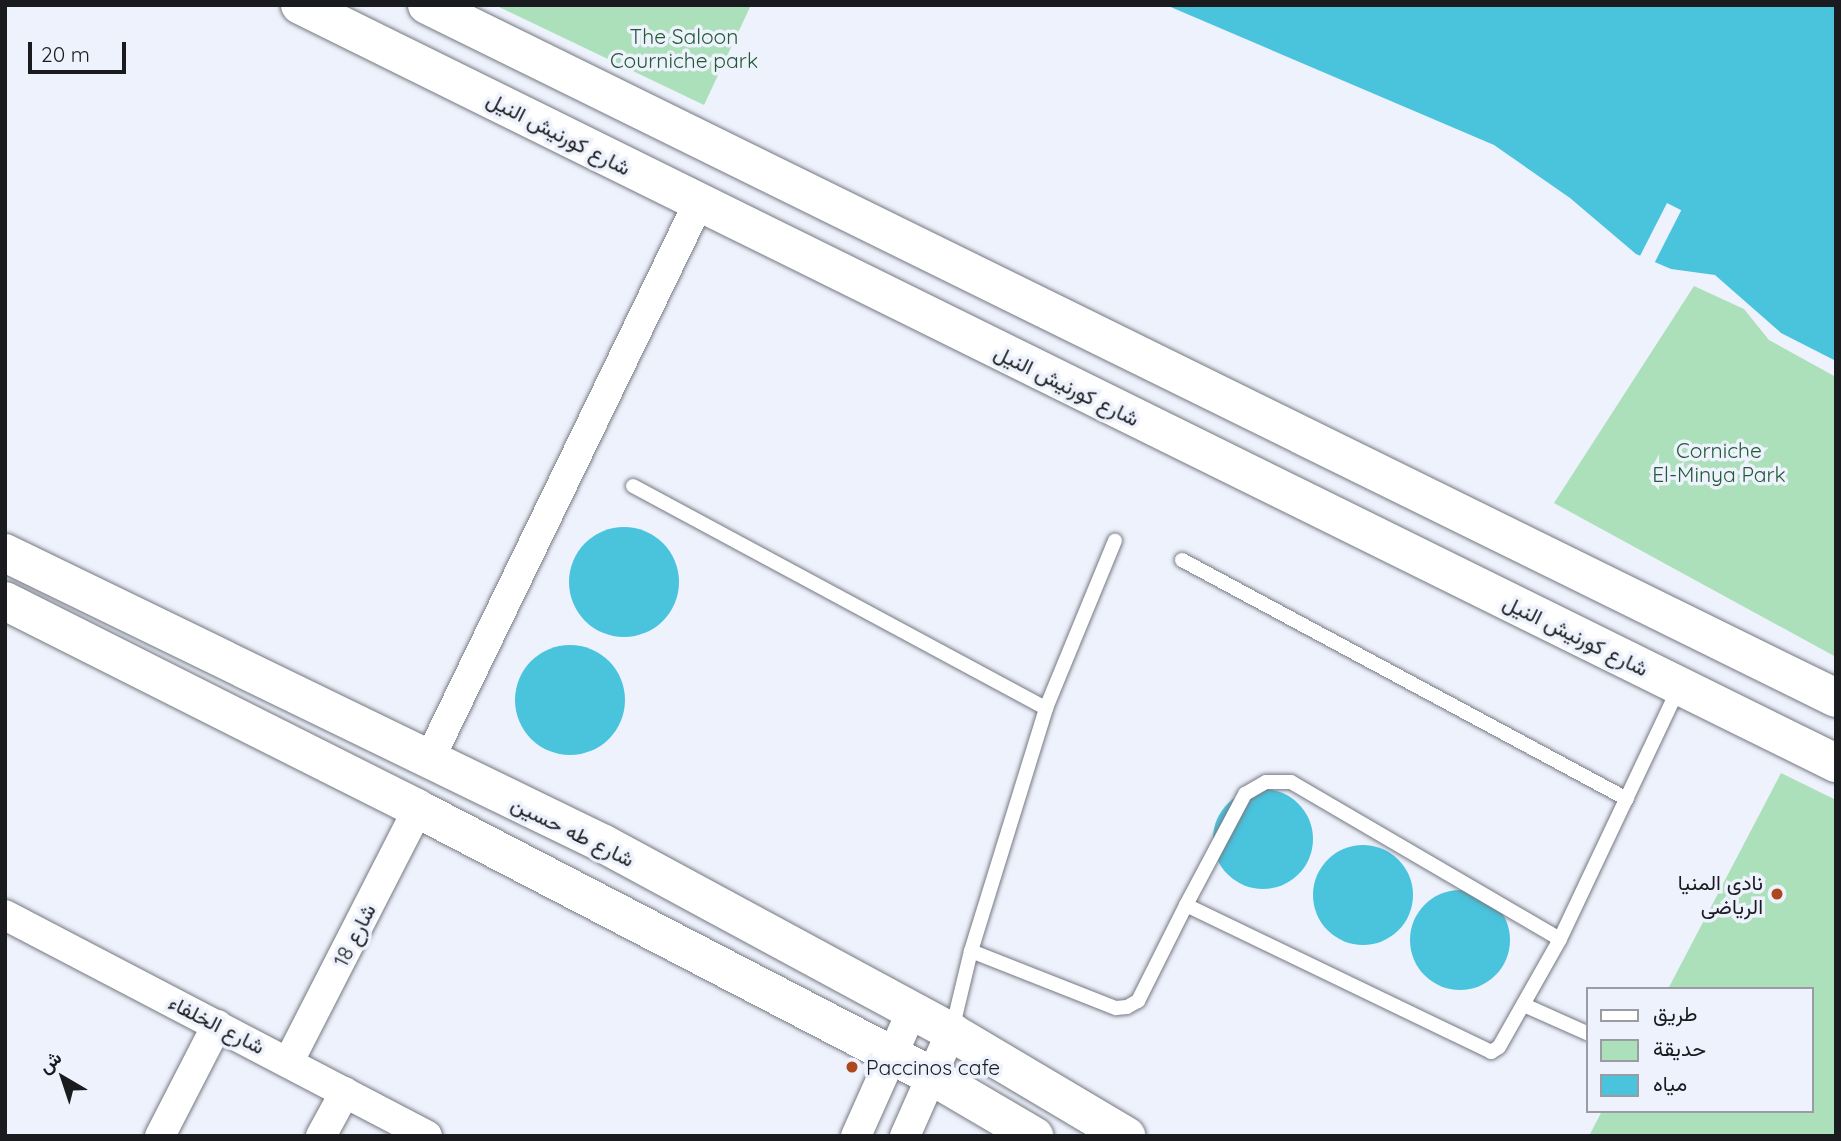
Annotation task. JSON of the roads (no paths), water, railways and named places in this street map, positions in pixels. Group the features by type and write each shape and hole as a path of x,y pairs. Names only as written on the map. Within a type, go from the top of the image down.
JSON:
{"main road":[{"name":"شارع كورنيش النيل","path":"300,5 698,204 1836,763"},
{"path":"428,5 1836,698"},
{"name":"شارع طه حسين","path":"5,553 604,844 912,1010 1126,1136"},
{"path":"9,612 418,809 930,1075 1034,1136"}],"street":[{"path":"429,760 698,204"},
{"name":"شارع 18","path":"289,1061 418,809"},
{"name":"شارع الخلفاء","path":"5,915 289,1061 427,1136"},
{"path":"856,1136 912,1010"},
{"path":"160,1136 217,1025"},
{"path":"905,1136 951,1032"},
{"path":"321,1136 345,1092"}],"lane":[{"path":"633,486 1046,708"},
{"path":"951,1032 971,951 1046,708 1115,541"},
{"path":"1182,560 1628,799"},
{"path":"1186,905 1483,1051 1499,1047 1560,939 1680,685"},
{"path":"971,951 1116,1008 1127,1007 1138,1001 1245,794 1266,782 1290,782 1560,939"},
{"path":"1524,1005 1586,1034"}],"water":[{"path":"1166,5 1836,5 1836,361 1781,333 1715,275 1671,269 1636,254 1570,198 1494,145"},
{"path":"624,527 645,531 663,543 675,561 679,582 675,603 663,621 645,633 624,637 603,633 585,621 573,603 569,582 573,561 585,543 603,531"},
{"path":"570,645 591,649 609,661 621,679 625,700 621,721 609,739 591,751 570,755 549,751 531,739 519,721 515,700 519,679 531,661 549,649"},
{"path":"1263,789 1282,793 1299,803 1309,820 1313,839 1309,858 1299,875 1282,885 1263,889 1244,885 1227,875 1217,858 1213,839 1217,820 1227,803 1244,793"},
{"path":"1363,845 1382,849 1399,859 1409,876 1413,895 1409,914 1399,931 1382,941 1363,945 1344,941 1327,931 1317,914 1313,895 1317,876 1327,859 1344,849"},
{"path":"1460,890 1488,898 1502,912 1510,940 1502,968 1488,982 1460,990 1432,982 1418,968 1410,940 1418,912 1432,898"}],"place":[{"name":"نادى المنيا الرياضى","path":"1777,894"},
{"name":"Paccinos cafe","path":"852,1067"}],"park label":[{"name":"The Saloon Courniche park","path":"684,48"},
{"name":"Corniche El-Minya Park","path":"1719,462"}]}
